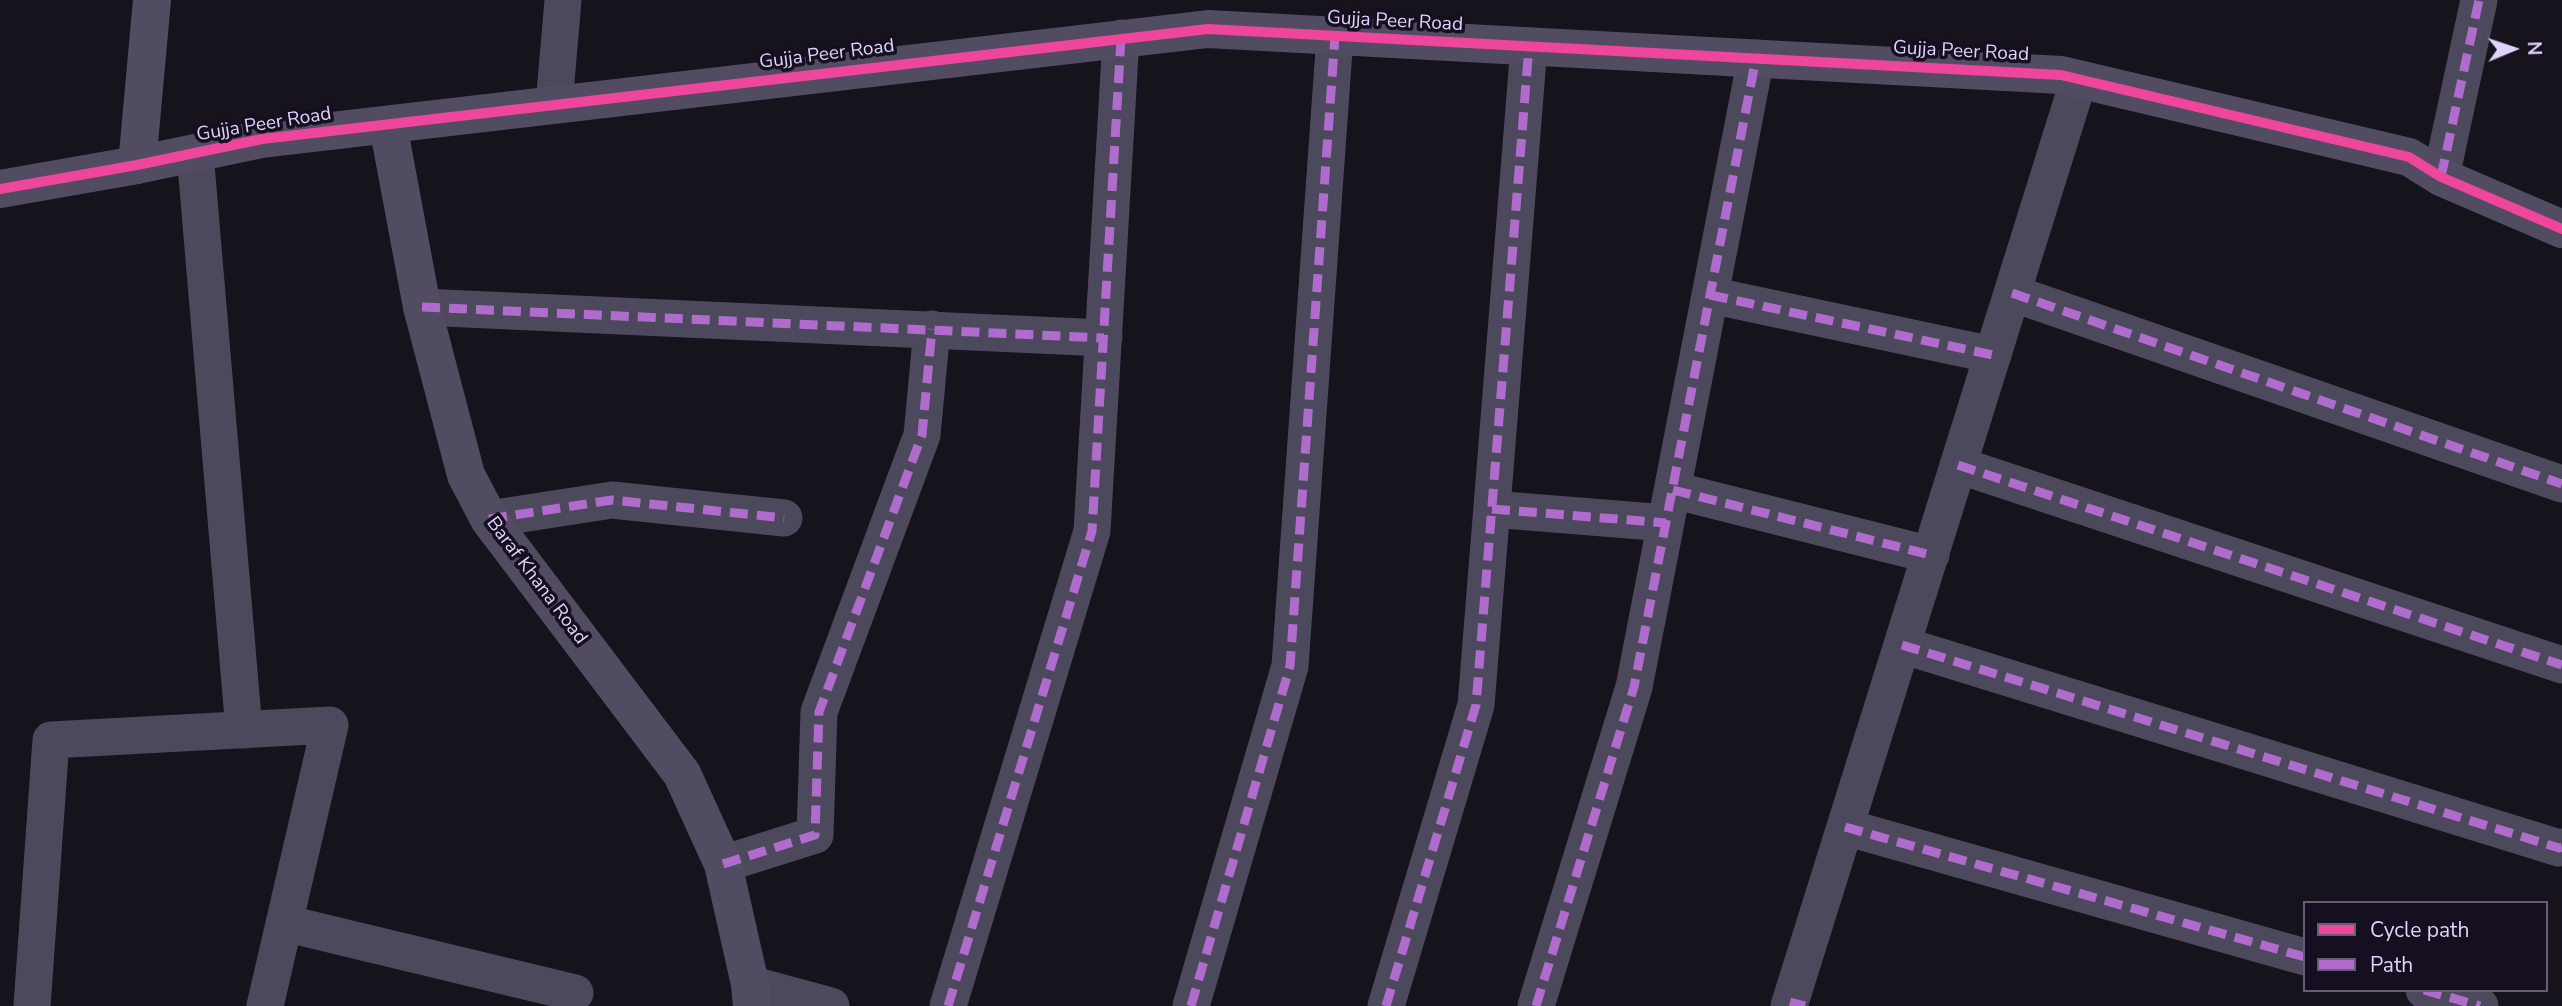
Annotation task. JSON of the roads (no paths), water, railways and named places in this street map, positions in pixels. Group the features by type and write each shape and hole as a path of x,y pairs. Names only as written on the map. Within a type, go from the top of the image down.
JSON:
{"street":[{"path":"137,165 152,0"},
{"path":"554,105 563,0"},
{"path":"2441,177 2479,0"},
{"name":"Gujja Peer Road","path":"0,189 137,165 262,139 1208,29 2061,75 2409,157 2441,177 2562,229"},
{"path":"1191,1006 1290,666 1335,36"},
{"path":"948,1006 1092,531 1121,38"},
{"path":"1386,1006 1476,705 1529,46"},
{"path":"1536,1006 1634,687 1756,58"},
{"path":"1795,1005 1845,827 2079,79"},
{"name":"Baraf Khana Road","path":"388,125 422,307 466,475 489,519 682,774 723,864 751,995"},
{"path":"195,153 244,730"},
{"path":"2012,293 2562,484"},
{"path":"1710,295 1993,355"},
{"path":"422,307 1104,338"},
{"path":"723,864 815,835 818,712 922,435 932,330"},
{"path":"1958,465 2562,665"},
{"path":"489,519 612,500 784,518"},
{"path":"1492,509 1670,506 1931,555"},
{"path":"1902,645 2562,847"},
{"path":"32,1006 51,740 330,725 265,1006"},
{"path":"1845,827 2303,956"},
{"path":"284,923 575,993"},
{"path":"2431,992 2480,1006"},
{"path":"751,995 831,1006"}]}
